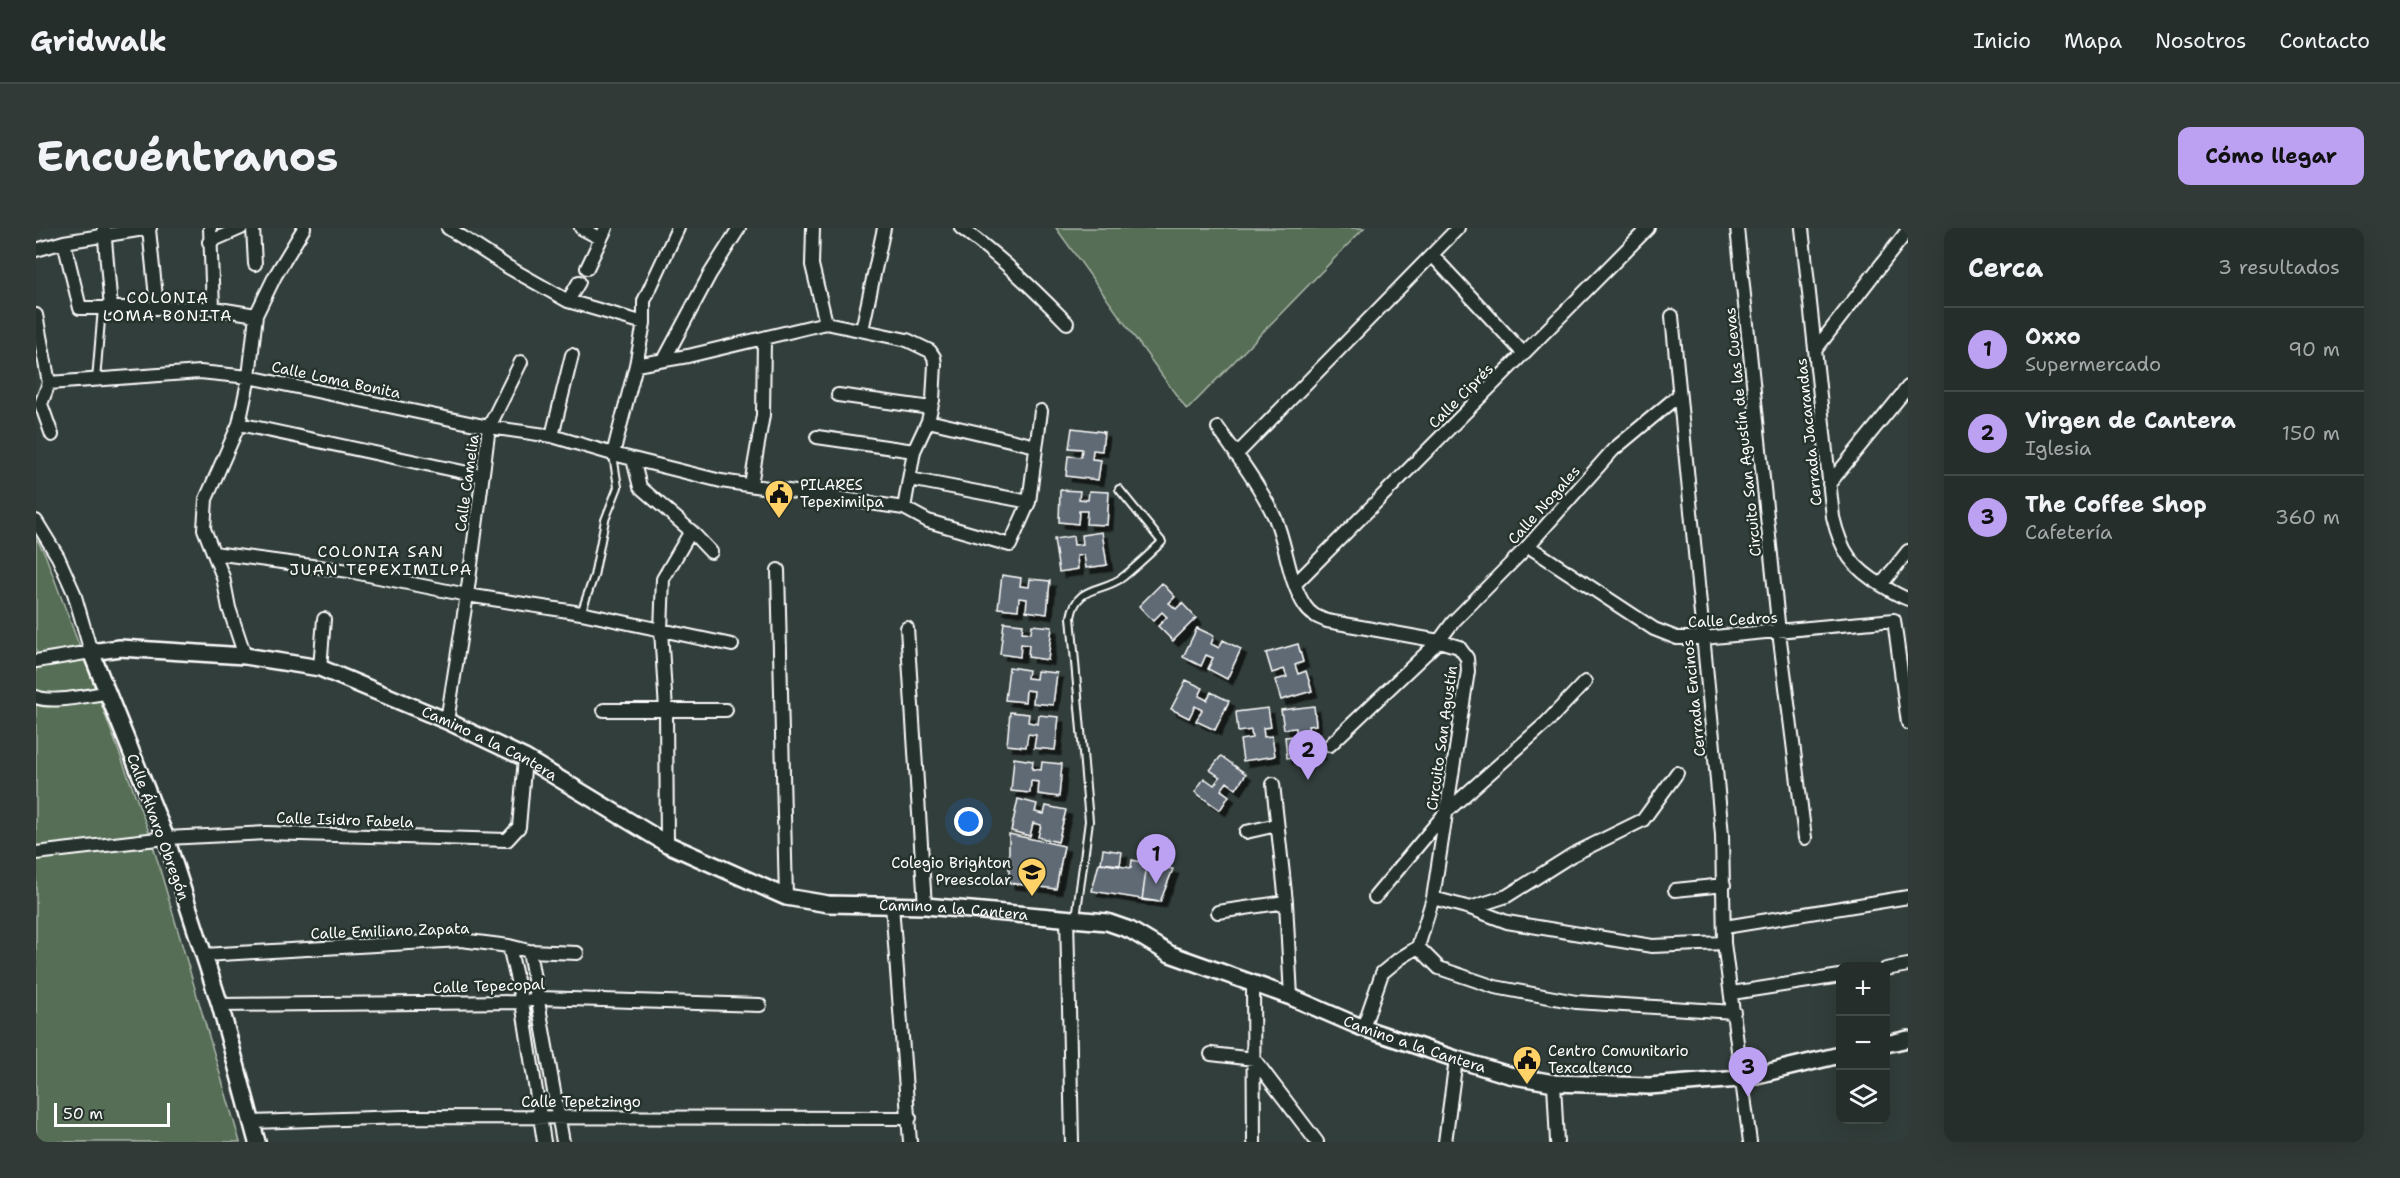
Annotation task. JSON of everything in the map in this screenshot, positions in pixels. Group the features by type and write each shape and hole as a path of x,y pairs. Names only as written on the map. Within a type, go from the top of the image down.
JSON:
{"street":[{"path":"36,250 104,232 150,228 158,307"},
{"path":"210,228 213,308"},
{"path":"209,242 241,228"},
{"path":"254,228 255,264"},
{"path":"245,656 204,529 206,499 239,424 249,377 256,315 275,276 304,228"},
{"path":"448,228 508,267 568,301 644,322"},
{"path":"581,228 603,233 587,268"},
{"path":"613,454 636,365 644,322 644,301 678,228"},
{"path":"663,360 710,274 739,228"},
{"path":"813,228 812,265 826,323"},
{"path":"862,330 884,228"},
{"path":"961,228 1028,283 1067,323"},
{"path":"1236,455 1458,228"},
{"name":"Calle Ciprés","path":"1295,584 1648,228"},
{"name":"Circuito San Agustín de las Cuevas","path":"1737,228 1779,632 1805,838"},
{"name":"Cerrada Jacarandas","path":"1802,228 1829,484 1838,537 1846,555 1862,573 1908,599"},
{"path":"1816,349 1908,230"},
{"path":"104,232 106,308"},
{"path":"64,242 81,308 213,308 256,315"},
{"path":"1432,255 1524,354"},
{"path":"568,301 579,282"},
{"path":"36,315 49,383 41,404 52,435"},
{"name":"Cerrada Encinos","path":"1672,316 1714,748 1724,885 1724,943 1750,1142"},
{"path":"636,365 764,339 826,323 907,340 930,351 935,364 930,415 914,451 904,508"},
{"path":"750,484 763,415 764,339"},
{"path":"552,436 573,355"},
{"name":"Calle Camelia","path":"447,720 467,595 489,427 520,362"},
{"name":"Calle Loma Bonita","path":"49,383 200,372 249,377 489,427 552,436 721,481 904,508 928,521 1010,545 1029,501"},
{"path":"1829,484 1908,387"},
{"path":"838,395 930,415 1036,446"},
{"name":"Calle Nogales","path":"1330,745 1439,641 1453,622 1528,546 1613,450 1679,395"},
{"path":"910,479 1029,501 1041,411"},
{"path":"239,424 482,476"},
{"name":"Circuito San Agustín","path":"1218,428 1260,490 1275,520 1295,584 1312,615 1327,621 1439,641 1459,647 1467,658 1468,671 1433,898 1418,947"},
{"path":"818,437 914,451"},
{"path":"633,459 640,487 691,531 711,552"},
{"name":"Calle Álvaro Obregón","path":"36,521 58,557 74,593 106,693 166,838 220,1005 258,1142"},
{"path":"667,844 666,710 661,630 663,579 691,531"},
{"name":"Calle Cedros","path":"1528,546 1654,629 1677,638 1779,632 1894,620 1908,723"},
{"path":"1881,585 1908,551"},
{"path":"213,553 349,572 467,595 580,613 732,645"},
{"path":"778,570 786,897"},
{"path":"320,668 324,619"},
{"path":"907,628 925,906"},
{"name":"Camino a la Cantera","path":"91,652 120,648 245,656 320,668 447,720 525,758 667,844 786,897 828,904 925,906 1072,917 1107,922 1130,930 1170,954 1291,997 1363,1028 1509,1075 1554,1083 1649,1086 1740,1078 1836,1056"},
{"path":"36,661 91,652"},
{"path":"1375,897 1447,811 1546,723 1585,682"},
{"path":"36,697 42,700 106,693"},
{"path":"603,710 726,710"},
{"name":"Calle Isidro Fabela","path":"36,853 166,838 266,833 507,840 519,827 525,758"},
{"path":"1470,908 1507,896 1572,855 1643,820 1677,773"},
{"path":"1273,784 1286,902 1291,997"},
{"path":"1246,832 1277,825"},
{"path":"1675,890 1724,885"},
{"path":"1725,927 1908,897"},
{"path":"1433,898 1470,908 1507,922 1652,946 1724,943"},
{"path":"1218,912 1286,902"},
{"path":"892,905 910,1118 910,1142"},
{"path":"1072,917 1072,1142"},
{"name":"Calle Emiliano Zapata","path":"204,955 461,940 509,945 529,951 577,953"},
{"path":"509,945 522,1002 544,1142"},
{"path":"1363,1028 1382,973 1418,947 1439,968 1496,987 1576,1002 1734,1012"},
{"path":"529,951 563,1142"},
{"path":"1890,968 1908,965"},
{"path":"1732,993 1836,977"},
{"path":"1253,984 1254,1142"},
{"name":"Calle Tepecopal","path":"220,1005 522,1002 539,998 760,1005"},
{"path":"1890,1043 1908,1039"},
{"path":"1211,1054 1254,1059 1317,1142"},
{"path":"1445,1142 1456,1059"},
{"path":"1554,1083 1557,1142"},
{"name":"Calle Tepetzingo","path":"252,1122 404,1116 910,1118"}],"lane":[{"path":"96,381 106,308"},
{"path":"580,613 594,576 605,520 618,487 613,454"},
{"path":"1072,917 1080,891 1089,821 1071,617 1073,604 1082,595 1121,579 1162,542 1119,489"}],"green space":[{"path":"1056,228 1364,228 1187,410"},
{"path":"36,538 45,554 149,832 240,1142 36,1142"}],"building":[{"path":"1072,428 1104,432 1102,451 1093,450 1092,459 1101,460 1098,480 1066,476 1068,456 1081,457 1082,449 1069,448"},
{"path":"1060,490 1080,491 1079,499 1088,500 1089,491 1109,492 1107,525 1086,524 1087,511 1079,511 1078,524 1059,522"},
{"path":"1102,532 1107,565 1086,568 1084,555 1077,556 1078,569 1059,572 1054,539 1073,536 1074,545 1083,544 1082,535"},
{"path":"1002,575 1021,578 1020,586 1029,587 1030,579 1050,581 1047,614 1026,611 1027,599 1019,598 1018,610 998,608"},
{"path":"1162,583 1175,597 1169,603 1176,609 1182,603 1196,618 1173,641 1158,626 1167,617 1162,612 1153,621 1139,606"},
{"path":"1004,622 1023,624 1022,632 1031,633 1032,625 1052,627 1048,660 1028,657 1029,645 1021,644 1020,657 1000,654"},
{"path":"1197,628 1214,636 1211,644 1219,648 1223,640 1241,649 1227,679 1208,669 1213,658 1206,655 1201,666 1183,657"},
{"path":"1298,644 1303,662 1295,665 1298,674 1306,671 1312,691 1281,700 1275,680 1287,677 1284,669 1272,673 1266,653"},
{"path":"1009,667 1028,670 1027,678 1036,679 1037,671 1057,673 1053,705 1033,703 1034,691 1026,690 1025,702 1005,700"},
{"path":"1186,680 1203,688 1199,696 1207,700 1211,692 1229,701 1215,730 1196,721 1202,710 1195,706 1189,718 1171,709"},
{"path":"1314,706 1316,725 1308,726 1309,735 1317,734 1320,754 1287,758 1285,737 1297,736 1296,728 1284,729 1281,710"},
{"path":"1268,708 1271,727 1263,728 1264,737 1272,736 1275,756 1243,761 1240,740 1252,738 1251,730 1238,732 1236,712"},
{"path":"1010,712 1029,714 1028,722 1038,724 1039,715 1059,717 1055,750 1034,748 1036,735 1028,734 1026,747 1007,745"},
{"path":"1221,756 1246,774 1236,789 1227,782 1221,790 1229,796 1220,810 1195,792 1204,778 1214,785 1220,777 1210,770"},
{"path":"1014,758 1033,761 1032,769 1041,770 1042,762 1062,764 1059,797 1038,794 1039,782 1031,781 1030,793 1011,791"},
{"path":"1018,799 1037,804 1035,812 1044,814 1046,806 1066,810 1058,842 1038,837 1041,825 1033,823 1030,836 1011,831"},
{"path":"1009,834 1064,846 1056,889 1009,883"},
{"path":"1103,849 1122,852 1120,865 1101,863"},
{"path":"1132,860 1173,869 1160,902 1092,891 1099,863 1131,868"},
{"path":"1147,864 1173,869 1160,902 1142,900"}],"place":[{"name":"PILARES Tepeximilpa","path":"779,520"},
{"name":"Virgen de Cantera","path":"1308,780"},
{"name":"Oxxo","path":"1156,884"},
{"name":"Colegio Brighton Preescolar","path":"1032,898"},
{"name":"Centro Comunitario Texcaltenco","path":"1527,1086"},
{"name":"The Coffee Shop","path":"1748,1097"}],"district":[{"name":"COLONIA LOMA BONITA","path":"168,306"},
{"name":"COLONIA SAN JUAN TEPEXIMILPA","path":"381,560"}]}
